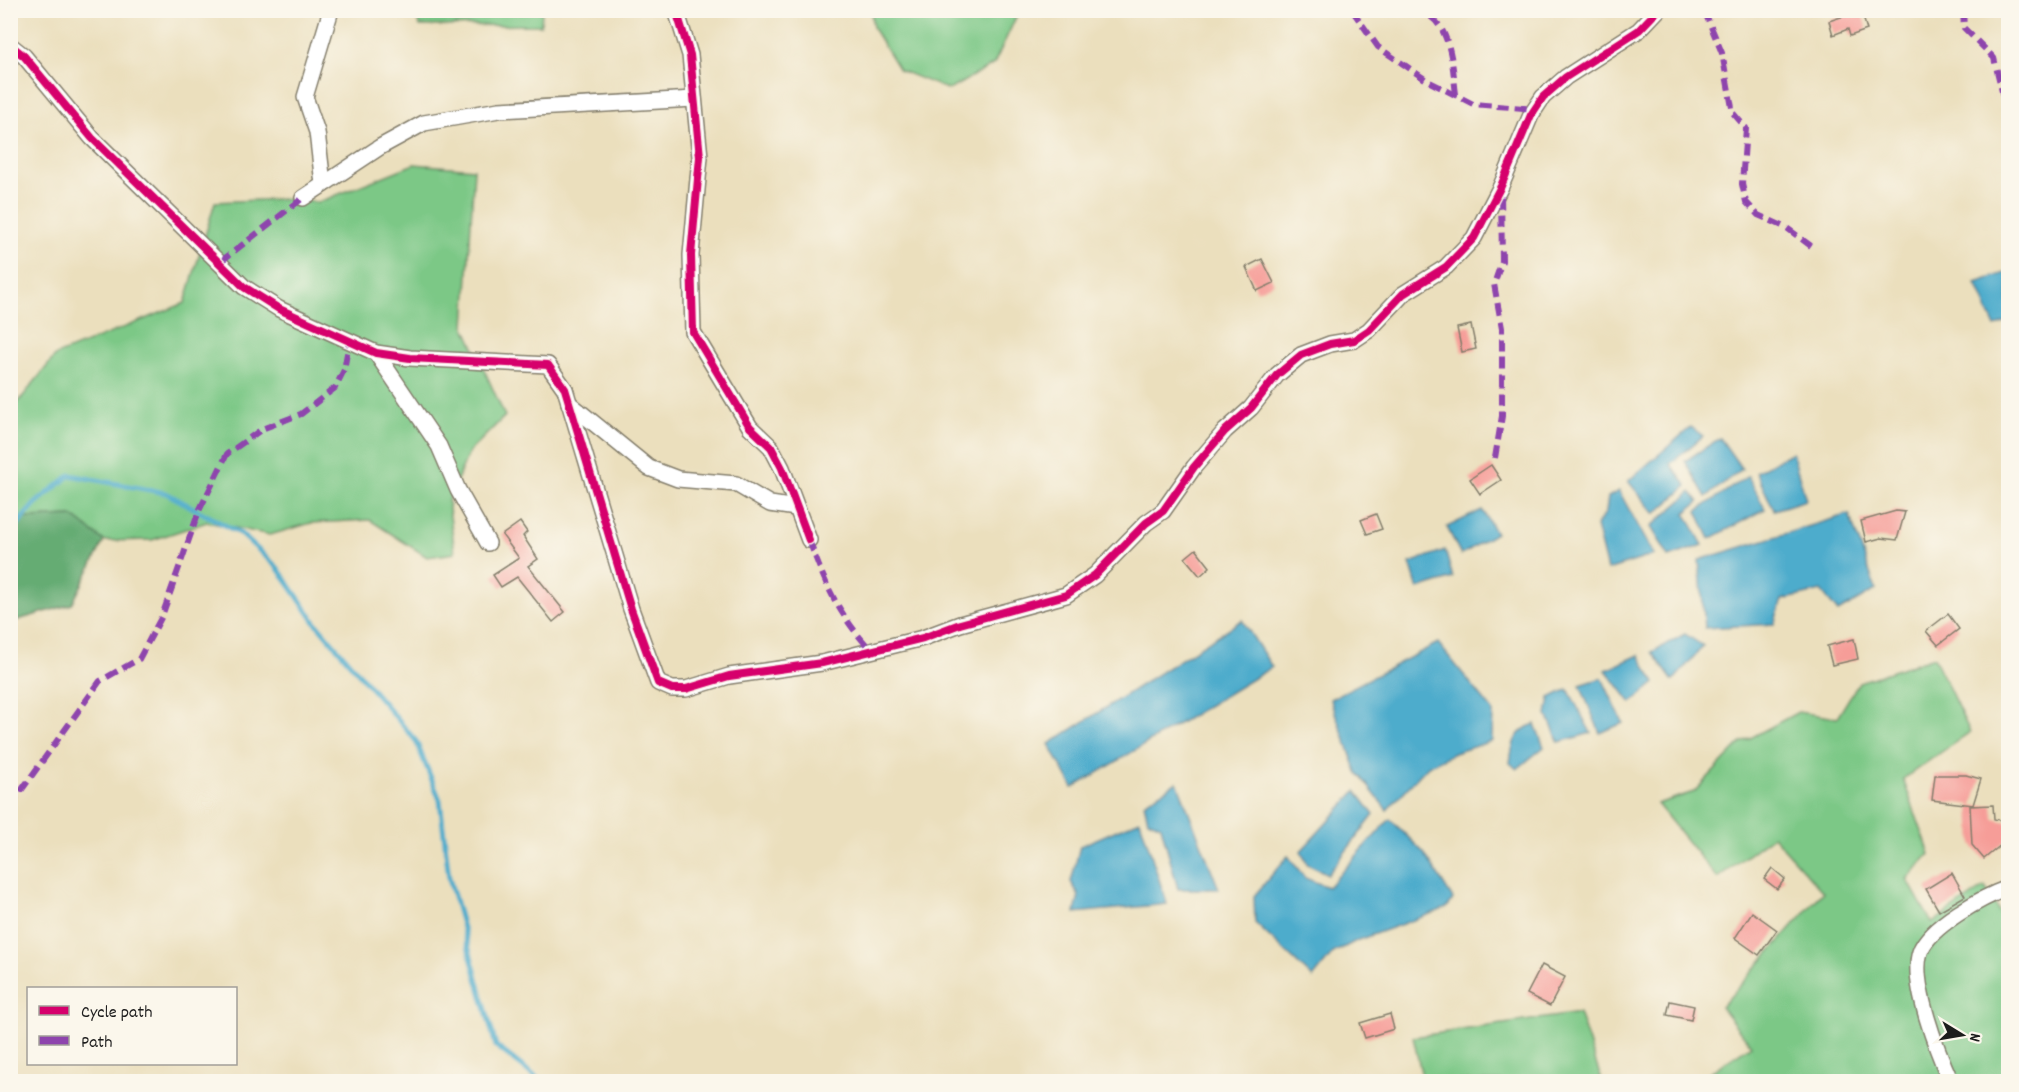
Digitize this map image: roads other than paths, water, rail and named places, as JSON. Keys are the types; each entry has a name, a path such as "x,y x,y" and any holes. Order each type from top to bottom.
{"street":[{"path":"323,184 317,132 305,97 331,10"},
{"path":"676,10 690,55 700,157 691,255 693,332 750,427 771,447 782,468 809,540"},
{"path":"10,45 24,56 92,138 244,287 279,309 376,353 410,358 548,365 564,389 569,403 631,609 658,683 672,689 686,689 729,676 822,663 900,644 1066,595 1095,575 1146,523 1163,511 1194,467 1251,408 1276,375 1301,355 1330,344 1354,340 1369,330 1403,294 1446,267 1474,238 1501,186 1531,115 1543,97 1566,77 1639,30 1658,10"},
{"path":"303,198 380,147 424,123 499,110 694,99"},
{"path":"376,353 439,446 458,490 488,543"},
{"path":"569,403 649,468 678,479 736,484 770,504 796,508"},
{"path":"1951,1082 1928,1018 1917,971 1920,951 1931,935 1967,908 2008,888"}],"water":[{"path":"2008,272 2008,321 1995,327 1976,283"},
{"path":"1691,427 1703,436 1670,464 1687,486 1655,514 1628,481"},
{"path":"1720,438 1742,469 1706,497 1685,461"},
{"path":"1792,452 1806,500 1774,510 1756,472"},
{"path":"1748,476 1765,509 1710,539 1697,511"},
{"path":"1619,491 1654,555 1607,570 1596,526 1606,512 1608,497"},
{"path":"1691,492 1699,502 1685,513 1703,545 1669,557 1651,527"},
{"path":"1482,510 1496,533 1461,555 1447,527"},
{"path":"1849,514 1876,590 1838,612 1821,591 1782,600 1774,624 1705,628 1699,560"},
{"path":"1445,550 1453,578 1418,589 1410,563"},
{"path":"1242,620 1272,667 1073,788 1049,744"},
{"path":"1685,634 1703,646 1673,681 1652,652"},
{"path":"1438,643 1493,711 1492,741 1454,753 1428,766 1387,810 1357,772 1330,699"},
{"path":"1639,655 1655,683 1631,703 1606,670"},
{"path":"1602,678 1623,723 1600,733 1580,685"},
{"path":"1568,689 1591,733 1559,742 1547,715 1550,698"},
{"path":"1535,724 1544,747 1517,769 1510,763 1516,739 1523,730"},
{"path":"1177,782 1219,889 1178,889 1161,826 1148,820 1144,803"},
{"path":"1356,791 1374,815 1328,874 1307,864 1301,851"},
{"path":"1390,819 1424,853 1453,899 1447,908 1358,940 1333,953 1313,978 1255,923 1254,896 1288,856 1305,878 1328,887"},
{"path":"1140,820 1167,904 1075,913 1079,895 1071,882 1080,846"}],"waterway":[{"path":"10,533 35,504 70,475 166,493 241,534 277,567 315,622 416,741 440,800 449,878 496,1046 542,1082"}]}
